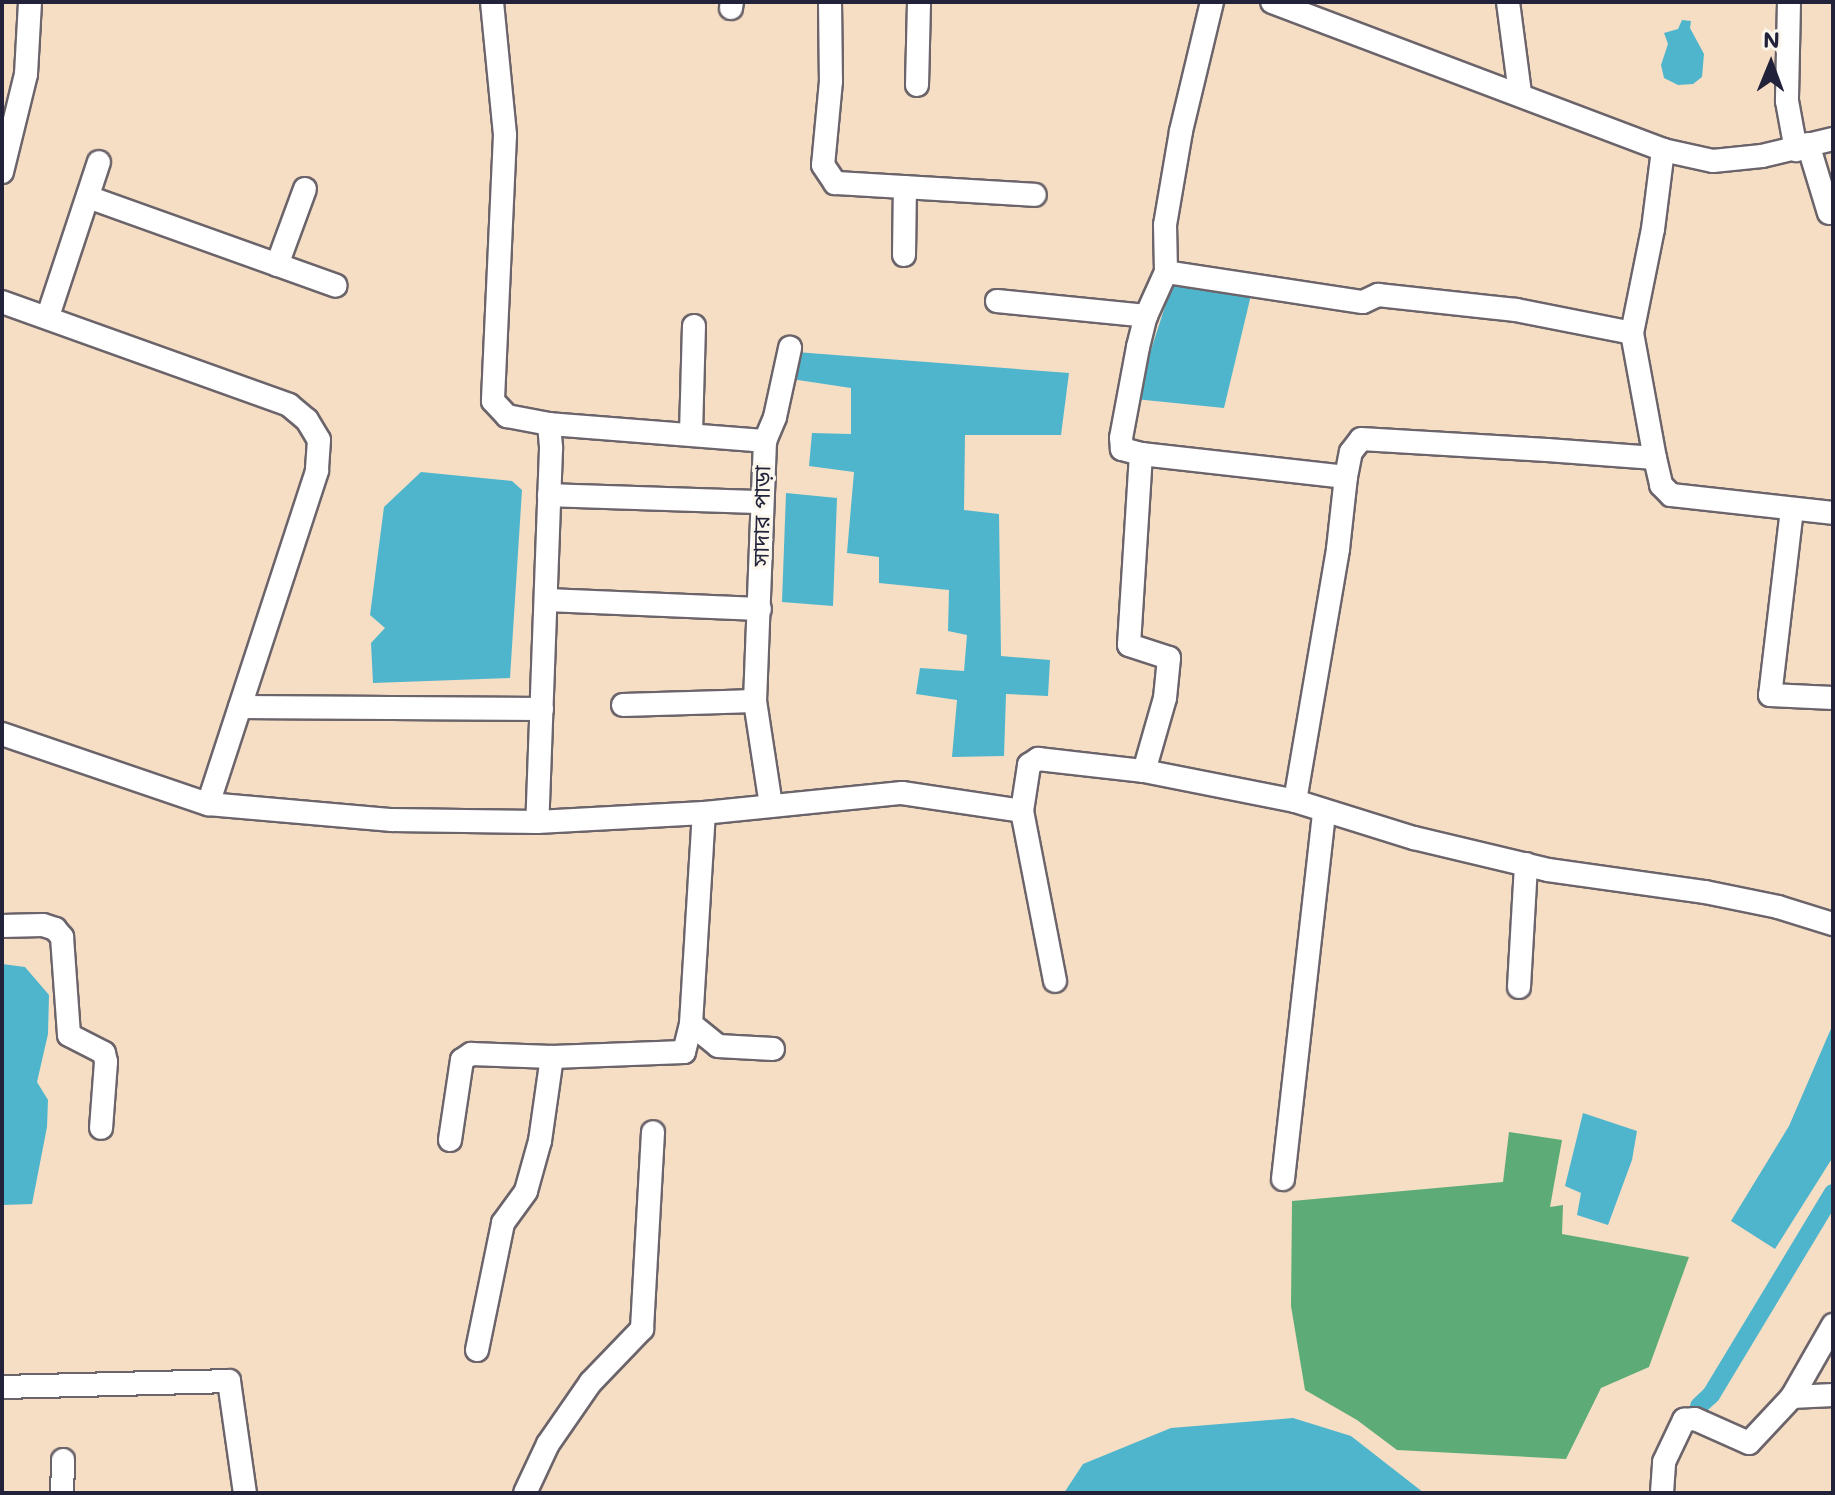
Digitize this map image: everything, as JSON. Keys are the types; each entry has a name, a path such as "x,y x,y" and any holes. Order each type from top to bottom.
{"street":[{"path":"2,172 26,74 30,2"},
{"name":"সাদার পাড়া","path":"492,2 505,135 493,401 507,416 549,424 765,441 755,701 771,806"},
{"path":"830,2 831,81 823,165 835,183 1035,195"},
{"path":"917,85 919,2"},
{"path":"1212,2 1173,178 1165,225 1166,272 1146,316 1121,438 1122,449 1141,454 1346,477"},
{"path":"1272,2 1520,93 1663,150 1713,161 1833,139"},
{"path":"1508,2 1520,93"},
{"path":"1789,2 1787,101 1829,213"},
{"path":"1663,150 1653,229 1632,333 1661,485 1671,495 1833,513"},
{"path":"48,316 99,162"},
{"path":"904,255 905,187"},
{"path":"277,265 305,189"},
{"path":"88,197 336,286"},
{"path":"1166,272 1363,302 1378,295 1516,310 1632,333"},
{"path":"997,301 1146,316"},
{"path":"2,302 289,405 307,420 319,440 317,471 208,804"},
{"path":"691,433 694,326"},
{"path":"765,441 775,417 790,348"},
{"path":"537,822 549,424"},
{"path":"1295,801 1338,549 1346,477 1351,452 1361,439 1655,458"},
{"path":"1141,454 1129,645 1169,658 1165,698 1144,771"},
{"path":"549,495 761,502"},
{"path":"1792,509 1770,695 1833,698"},
{"path":"546,600 760,609"},
{"path":"623,705 755,701"},
{"path":"240,707 542,709"},
{"path":"2,734 208,804 392,820 537,822 704,813 902,793 1022,811"},
{"path":"1055,981 1022,811 1029,765 1038,759 1144,771 1295,801 1414,838 1526,864 1705,892 1778,907 1833,924"},
{"path":"1283,1179 1324,811"},
{"path":"450,1140 465,1056 504,1053 552,1057 684,1052 691,1024 704,813"},
{"path":"1519,987 1526,864"},
{"path":"2,926 43,925 55,929 62,937 69,1035 104,1053 106,1062 101,1128"},
{"path":"691,1024 718,1046 773,1049"},
{"path":"477,1350 503,1223 526,1191 540,1141 552,1057"},
{"path":"525,1493 548,1444 591,1382 642,1329 653,1132"},
{"path":"1662,1493 1664,1462 1684,1420 1695,1419 1749,1443 1792,1397 1833,1325"},
{"path":"2,1387 229,1381 245,1493"},
{"path":"1792,1397 1833,1395"},
{"path":"62,1493 63,1460"}],"green space":[{"path":"1509,1132 1562,1140 1550,1207 1563,1205 1562,1234 1689,1257 1649,1367 1601,1388 1566,1459 1397,1450 1357,1420 1305,1390 1291,1306 1292,1201 1503,1182"}],"water":[{"path":"1682,20 1691,21 1690,28 1704,54 1702,77 1693,84 1678,85 1664,78 1661,65 1668,44 1664,33 1678,29"},
{"path":"1172,285 1251,295 1224,408 1135,399"},
{"path":"796,352 1069,373 1061,435 965,435 964,510 999,514 1001,656 1050,660 1048,696 1006,694 1004,756 952,757 957,700 916,694 920,668 964,671 967,635 948,631 949,590 879,583 879,557 847,553 854,472 809,466 812,433 851,434 851,388 791,379"},
{"path":"421,472 512,481 522,490 510,678 373,683 371,643 385,628 370,615 384,507"},
{"path":"786,493 837,498 833,606 782,602"},
{"path":"2,964 25,967 49,995 48,1034 37,1082 48,1100 47,1127 32,1204 2,1205"},
{"path":"1833,1024 1833,1157 1775,1249 1731,1221 1789,1126"},
{"path":"1583,1113 1637,1131 1632,1160 1608,1225 1577,1215 1581,1193 1565,1186"},
{"path":"1293,1418 1351,1436 1424,1493 1064,1493 1083,1464 1171,1428"}],"waterway":[{"path":"1699,1406 1711,1395 1833,1193"}]}
